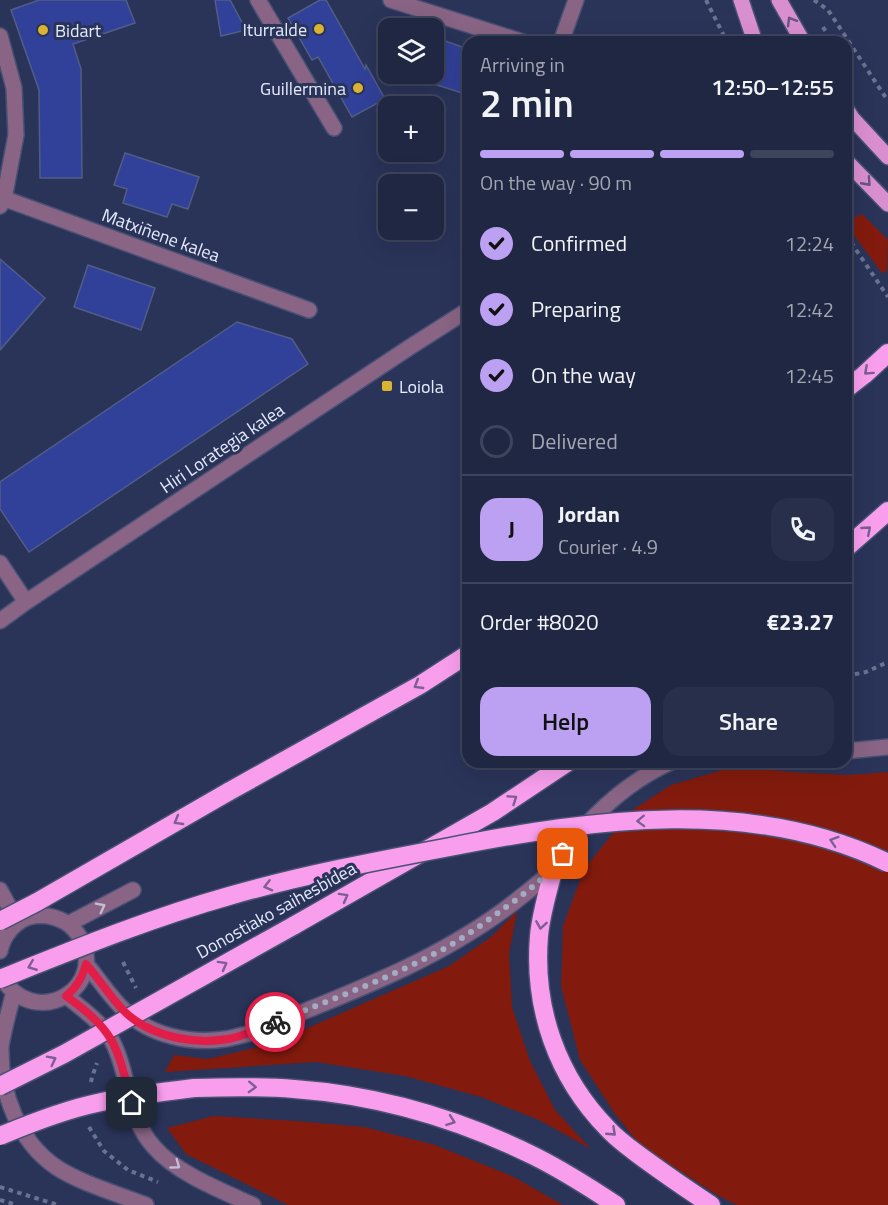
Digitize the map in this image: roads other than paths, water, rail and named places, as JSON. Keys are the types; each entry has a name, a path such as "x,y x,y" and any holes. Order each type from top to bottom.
{"highway":[{"path":"852,384 888,352"},
{"path":"852,543 888,511"},
{"path":"9,922 37,902 420,685 462,658"},
{"name":"Donostiako saihesbidea","path":"0,1086 64,1054 493,813 559,768"},
{"path":"0,979 146,923 229,896 345,866 516,834 615,822 690,819 755,824 826,838 888,863"},
{"path":"554,868 539,934 538,960 543,1012 550,1038 561,1063 574,1087 609,1130 668,1176 711,1205"},
{"path":"0,1136 53,1116 95,1104 141,1095 194,1088 244,1087 315,1091 395,1105 443,1118 536,1156 615,1205"}],"main road":[{"path":"741,0 753,36"},
{"path":"779,0 800,36"},
{"path":"852,118 888,157"},
{"path":"852,167 888,204"}],"street":[{"path":"258,0 334,128"},
{"path":"391,0 504,36"},
{"path":"563,36 576,0"},
{"path":"0,36 14,88 16,135 1,201"},
{"name":"Matxiñene kalea","path":"1,201 309,310"},
{"name":"Hiri Lorategia kalea","path":"0,621 462,314"},
{"path":"0,563 26,602"},
{"path":"852,750 888,747"},
{"path":"86,964 125,1011 142,1024 162,1033 183,1039 205,1040 227,1039 248,1034 391,975 434,954 476,929 554,868 572,840 624,789 659,768"},
{"path":"0,890 9,922 8,932 0,951"},
{"path":"68,924 133,890"},
{"path":"0,970 5,982 14,992 39,1003 54,1002 76,988 83,977 86,964 84,945 78,933 57,918 30,917 9,922"},
{"path":"14,992 1,1046 0,1066 7,1104 15,1121 40,1154 56,1167 74,1177 146,1205"},
{"path":"66,996 82,1008 109,1035 121,1063 137,1122 154,1148 177,1168 253,1205"}],"place":[{"name":"Iturralde","path":"319,29"},
{"name":"Bidart","path":"43,30"},
{"name":"Guillermina","path":"358,88"},
{"name":"Loiola","path":"387,386"}]}
